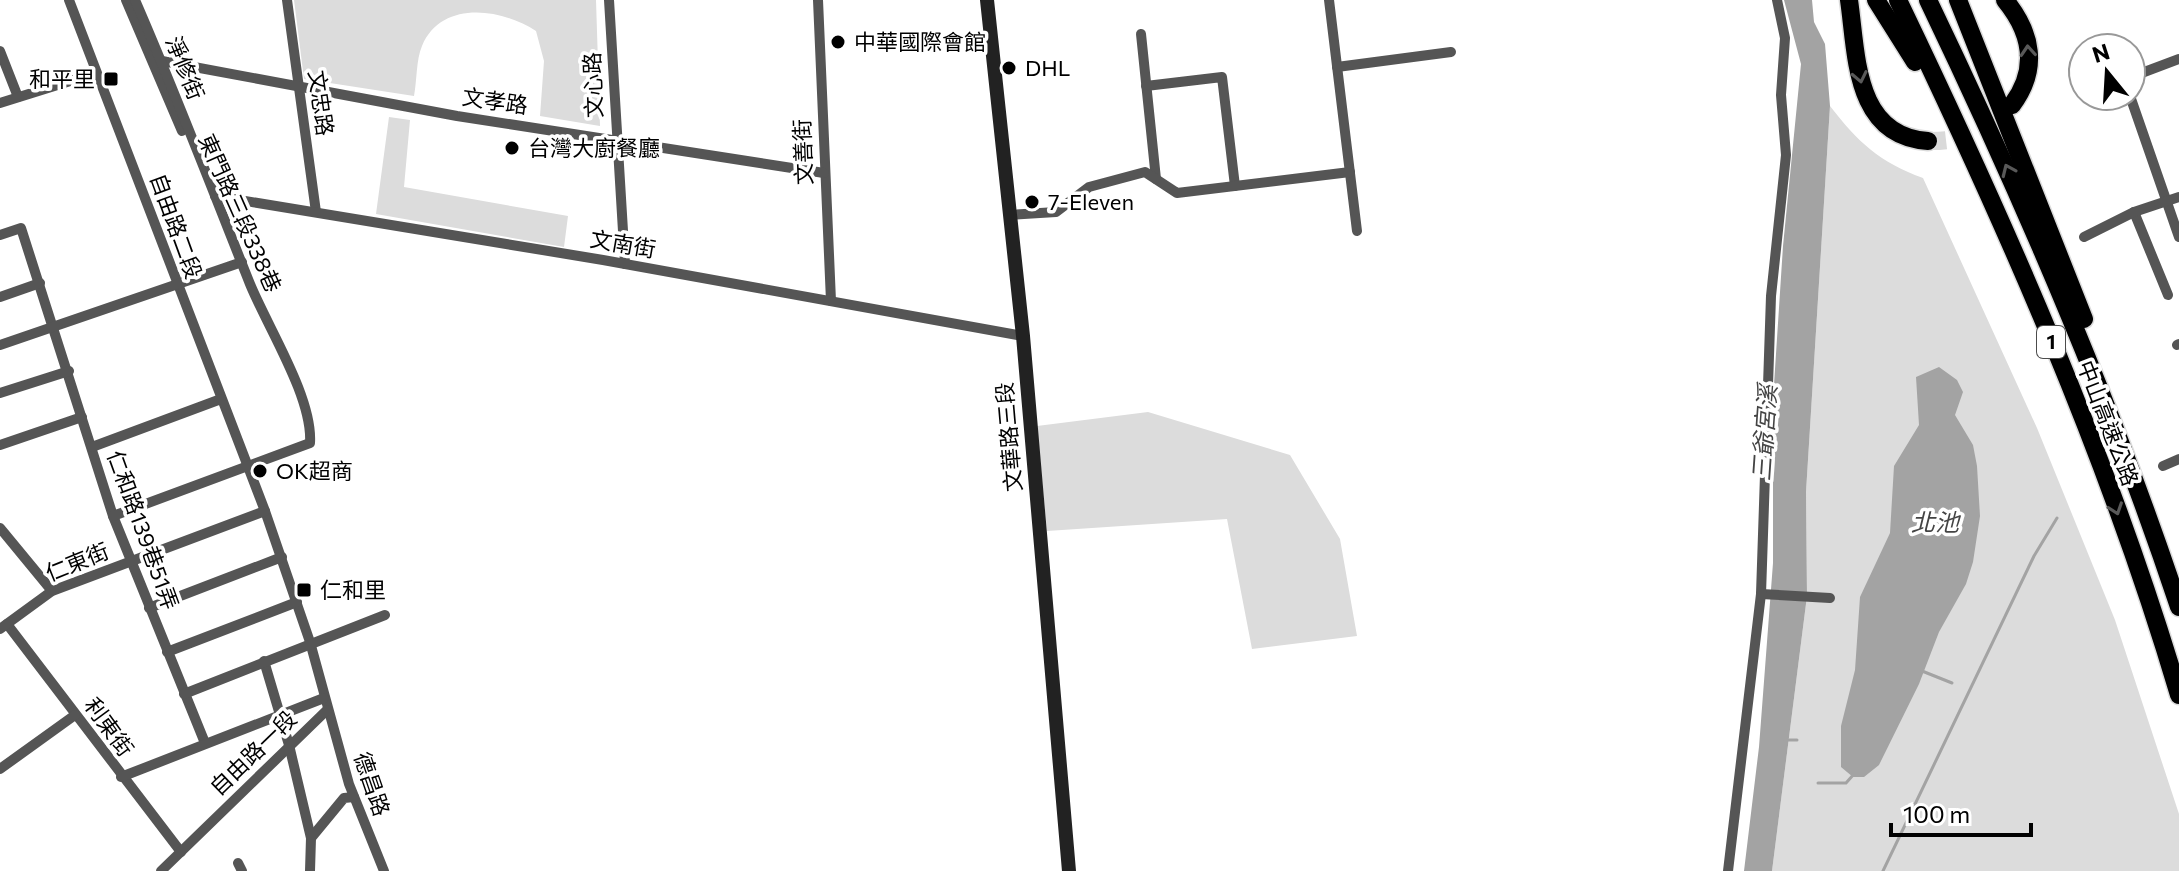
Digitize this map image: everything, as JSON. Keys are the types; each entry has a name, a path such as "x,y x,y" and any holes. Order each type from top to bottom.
{"highway":[{"path":"1849,0 1857,65 1868,102 1895,131 1928,141"},
{"path":"1876,0 1911,55 1990,223 2067,402 2099,461"},
{"name":"中山高速公路","path":"1898,0 2005,230 2099,461 2179,695"},
{"name":"中山高速公路","path":"1928,0 2031,221 2118,437 2176,599"},
{"path":"1958,0 2134,447 2176,599"},
{"path":"2005,0 2023,25 2030,53 2026,82 2012,105"}],"street":[{"name":"自由路二段","path":"69,0 247,466"},
{"name":"東門路三段338巷","path":"126,0 207,189 215,196 306,404 310,443 247,466"},
{"name":"淨修街","path":"135,0 215,196"},
{"name":"文忠路","path":"287,0 316,212"},
{"name":"文心路","path":"609,0 615,139 625,264"},
{"name":"文善街","path":"818,0 831,301"},
{"name":"文華路三段","path":"987,0 1023,336 1069,871"},
{"path":"1329,0 1357,231"},
{"path":"1728,871 1764,595 1771,296 1786,155 1781,95 1785,38 1777,0"},
{"path":"1141,34 1156,179"},
{"path":"0,51 18,97"},
{"path":"1337,67 1451,52"},
{"path":"2147,71 2179,59"},
{"name":"文孝路","path":"162,61 457,116 824,173"},
{"path":"0,103 96,73"},
{"path":"1146,86 1222,77 1235,186"},
{"path":"2136,112 2179,237"},
{"path":"1010,215 1056,212 1089,187 1145,172 1177,193 1350,172"},
{"name":"文南街","path":"215,196 625,264 1023,336"},
{"path":"2084,237 2134,212 2179,197"},
{"path":"2134,212 2168,295"},
{"name":"仁和路139巷51弄","path":"0,235 21,228 113,516 205,743"},
{"path":"0,345 242,262"},
{"path":"0,297 40,283"},
{"path":"0,393 69,371"},
{"path":"92,447 221,399"},
{"path":"0,445 82,417"},
{"path":"2163,466 2179,459"},
{"path":"113,516 247,466"},
{"name":"自由路一段","path":"161,871 327,710 297,602 247,466"},
{"name":"仁東街","path":"3,627 52,591 265,511"},
{"path":"0,528 52,591"},
{"path":"149,608 282,557"},
{"path":"1764,595 1830,598"},
{"path":"167,652 297,602"},
{"path":"184,694 385,615"},
{"name":"利東街","path":"3,627 181,852"},
{"path":"264,661 289,745 311,838 310,871"},
{"path":"121,777 278,713 324,698"},
{"name":"德昌路","path":"327,710 354,797 384,871"},
{"path":"0,769 75,715"},
{"path":"311,838 344,798 354,797"}],"shaded area":[{"path":"294,0 596,0 600,126 540,116 544,61 536,31 506,17 490,14 457,15 431,31 420,52 414,96 304,79"},
{"path":"1830,106 1870,150 1923,178 2037,428 2115,620 2179,814 2179,871 1772,871 1807,596 1806,492"},
{"path":"389,117 410,120 404,187 568,216 564,247 376,214"},
{"path":"1148,412 1290,455 1340,539 1357,636 1252,649 1227,519 1047,531 1037,426"}],"water":[{"path":"1784,0 1812,0 1814,22 1825,44 1830,106 1806,492 1807,596 1772,871 1744,871 1759,747 1773,563 1773,400 1783,246 1801,64"},
{"name":"北池","path":"1939,367 1957,380 1963,392 1955,415 1973,445 1977,466 1980,516 1973,562 1966,584 1939,632 1919,684 1879,765 1864,777 1853,777 1841,767 1841,726 1855,670 1860,597 1890,533 1894,466 1919,425 1916,377"}],"waterway":[{"path":"1883,871 2034,556 2057,518"},
{"path":"1922,671 1952,683"},
{"path":"1785,740 1797,740"},
{"path":"1818,783 1846,783 1854,774"}],"tunnel":[{"path":"1928,141 1974,133 1985,128 2012,105"}],"place":[{"name":"中華國際會館","path":"838,42"},
{"name":"DHL","path":"1009,68"},
{"name":"和平里","path":"111,79"},
{"name":"台灣大廚餐廳","path":"512,148"},
{"name":"7-Eleven","path":"1032,202"},
{"name":"OK超商","path":"260,471"},
{"name":"仁和里","path":"304,590"}],"water label":[{"name":"三爺宮溪","path":"1765,433"}]}
